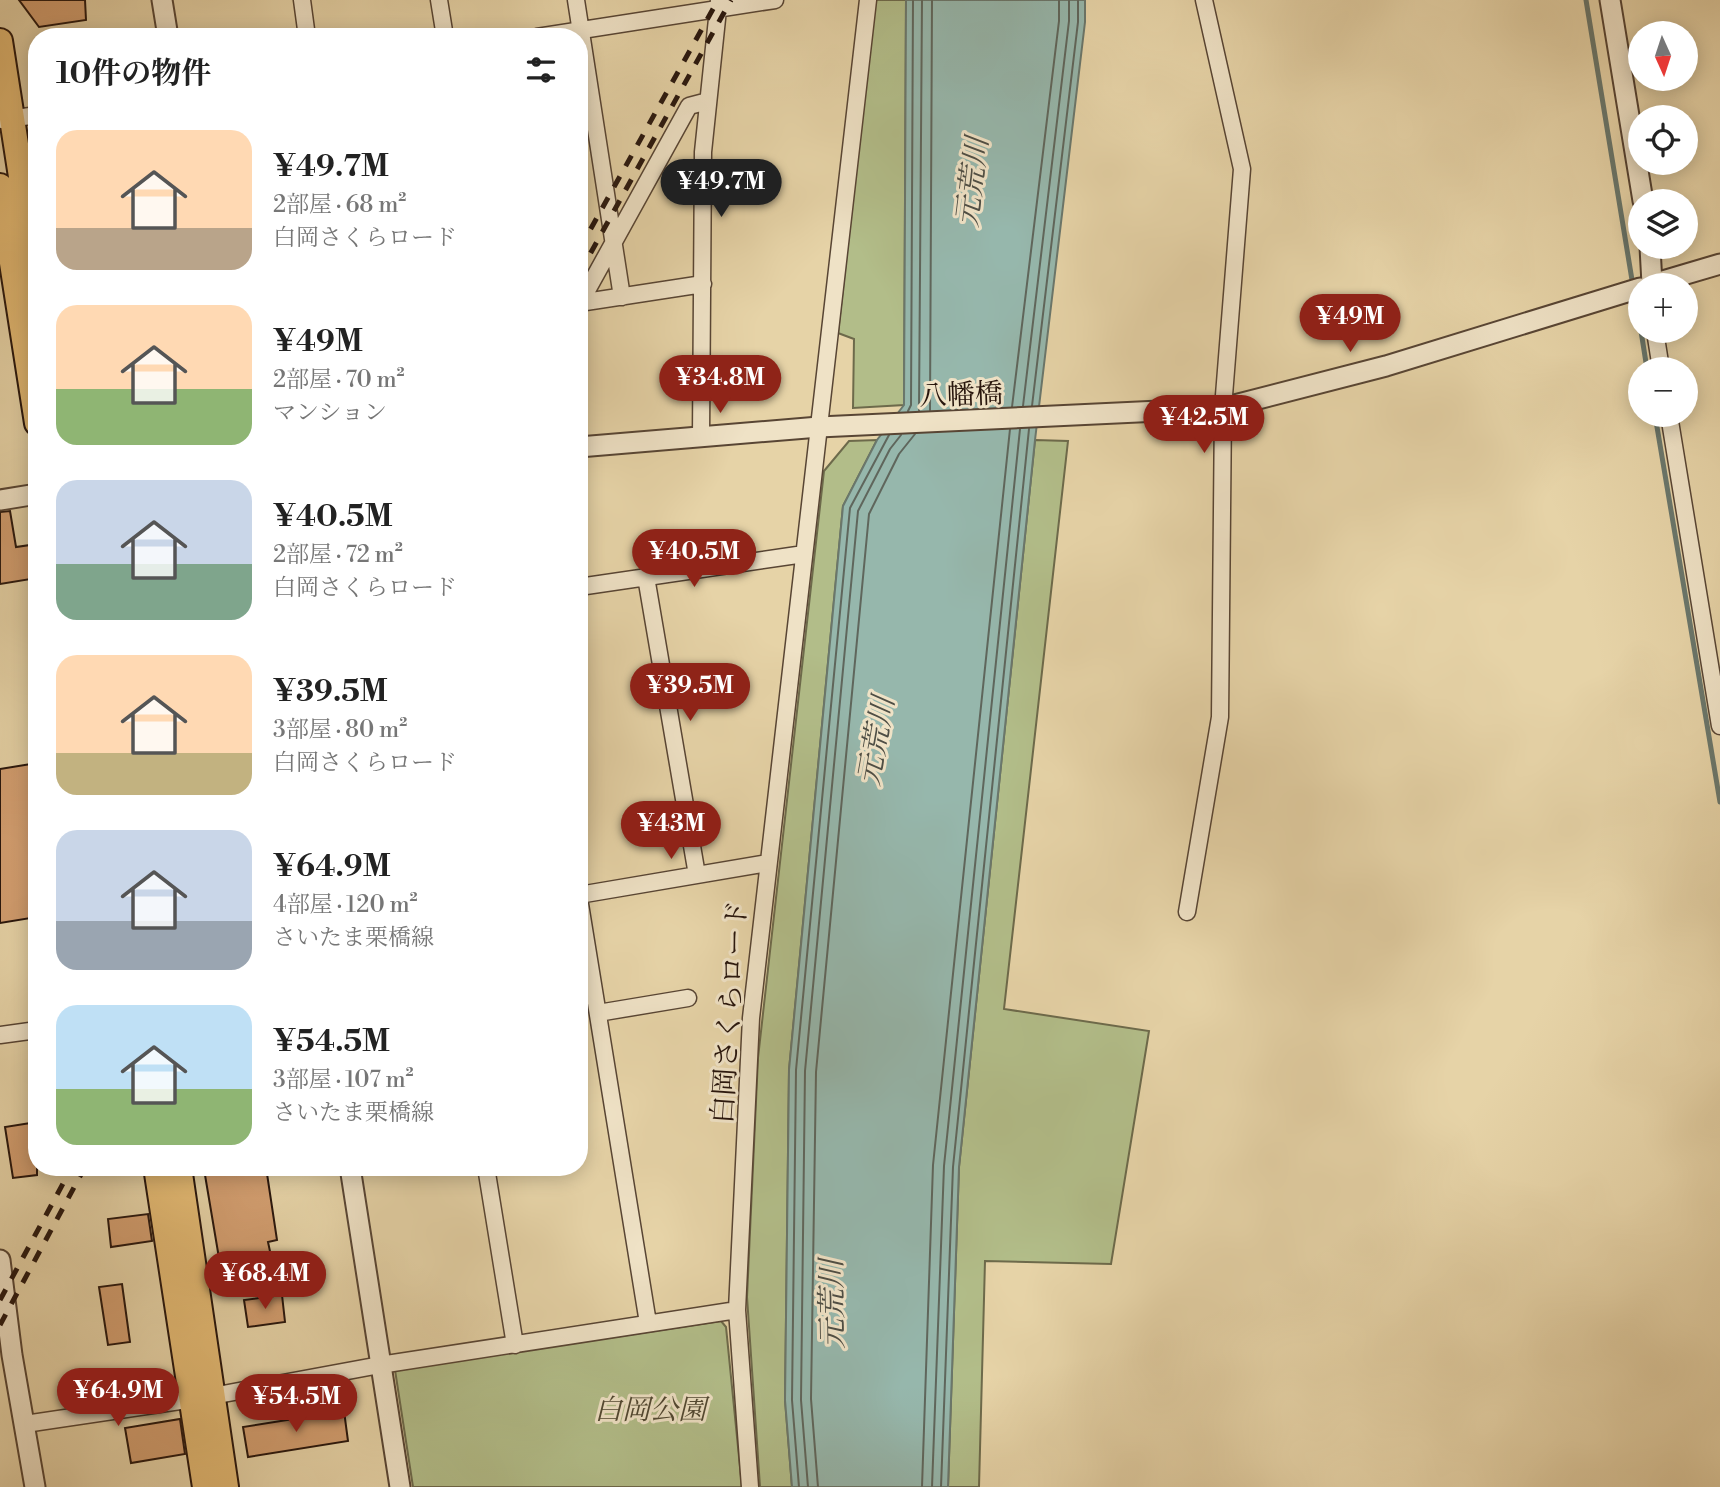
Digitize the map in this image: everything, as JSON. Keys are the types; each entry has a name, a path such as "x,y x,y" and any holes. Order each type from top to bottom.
{"main road":[{"path":"0,41 6,120 28,233"},
{"path":"0,186 28,365"},
{"path":"158,1176 202,1398 226,1487"},
{"path":"181,1176 202,1398 205,1487"}],"street":[{"path":"162,0 167,28"},
{"path":"302,0 306,28"},
{"path":"439,0 443,28"},
{"path":"576,0 581,28"},
{"path":"588,29 718,4 772,0"},
{"name":"白岡さくらロード","path":"750,1487 737,1310 751,1018 869,0"},
{"path":"1187,912 1220,717 1223,408 1242,169 1204,0"},
{"path":"1610,0 1641,189"},
{"path":"701,437 703,152 718,4"},
{"path":"588,75 622,297"},
{"path":"588,289 690,106 708,101"},
{"path":"6,120 28,116"},
{"name":"八幡橋","path":"1691,273 1720,264"},
{"path":"588,303 703,284"},
{"name":"八幡橋","path":"588,446 819,427 1060,418 1223,408 1386,366 1628,292"},
{"path":"1671,427 1720,726"},
{"path":"0,500 28,495"},
{"path":"588,586 804,554"},
{"path":"646,578 697,875"},
{"path":"588,894 768,863"},
{"path":"588,951 648,1323"},
{"path":"598,1013 688,998"},
{"path":"0,1035 28,1031"},
{"path":"351,1176 400,1487"},
{"path":"487,1176 514,1345"},
{"path":"0,1260 6,1359 25,1423 35,1487"},
{"path":"25,1423 202,1398 380,1365 737,1310"}],"green space":[{"path":"875,0 906,0 904,405 853,408 854,339 838,333"},
{"path":"877,440 843,506 789,1070 785,1400 792,1487 760,1487 747,1297 758,1058 824,471 849,441"},
{"path":"1035,440 1068,441 1004,1009 1149,1031 1111,1264 985,1261 979,1487 948,1487 959,1167"},
{"name":"白岡公園","path":"721,1321 726,1327 742,1487 413,1487 395,1370"}],"water":[{"name":"元荒川","path":"906,0 1085,0 1085,22 1035,440 959,1167 948,1487 792,1487 785,1400 789,1070 843,506 877,440 904,405"}],"building":[{"path":"19,0 85,0 86,20 39,27"},
{"path":"10,511 16,547 28,545 28,579 0,584 0,512"},
{"path":"28,764 28,918 0,923 0,769"},
{"path":"28,1123 29,1176 13,1178 5,1127"},
{"path":"205,1176 267,1176 277,1240 268,1242 271,1256 220,1264"},
{"path":"148,1214 152,1241 111,1247 108,1219"},
{"path":"122,1284 130,1342 108,1345 99,1287"},
{"path":"282,1295 285,1322 248,1327 244,1300"},
{"path":"344,1411 348,1441 248,1457 243,1427"},
{"path":"180,1419 185,1454 131,1463 125,1428"}],"waterway":[{"path":"1586,0 1631,273"},
{"path":"1643,343 1645,357"},
{"path":"1657,427 1720,802"}],"railway":[{"path":"588,234 718,0"},
{"path":"588,258 731,0"},
{"path":"0,1300 67,1176"},
{"path":"0,1325 80,1176"}]}
